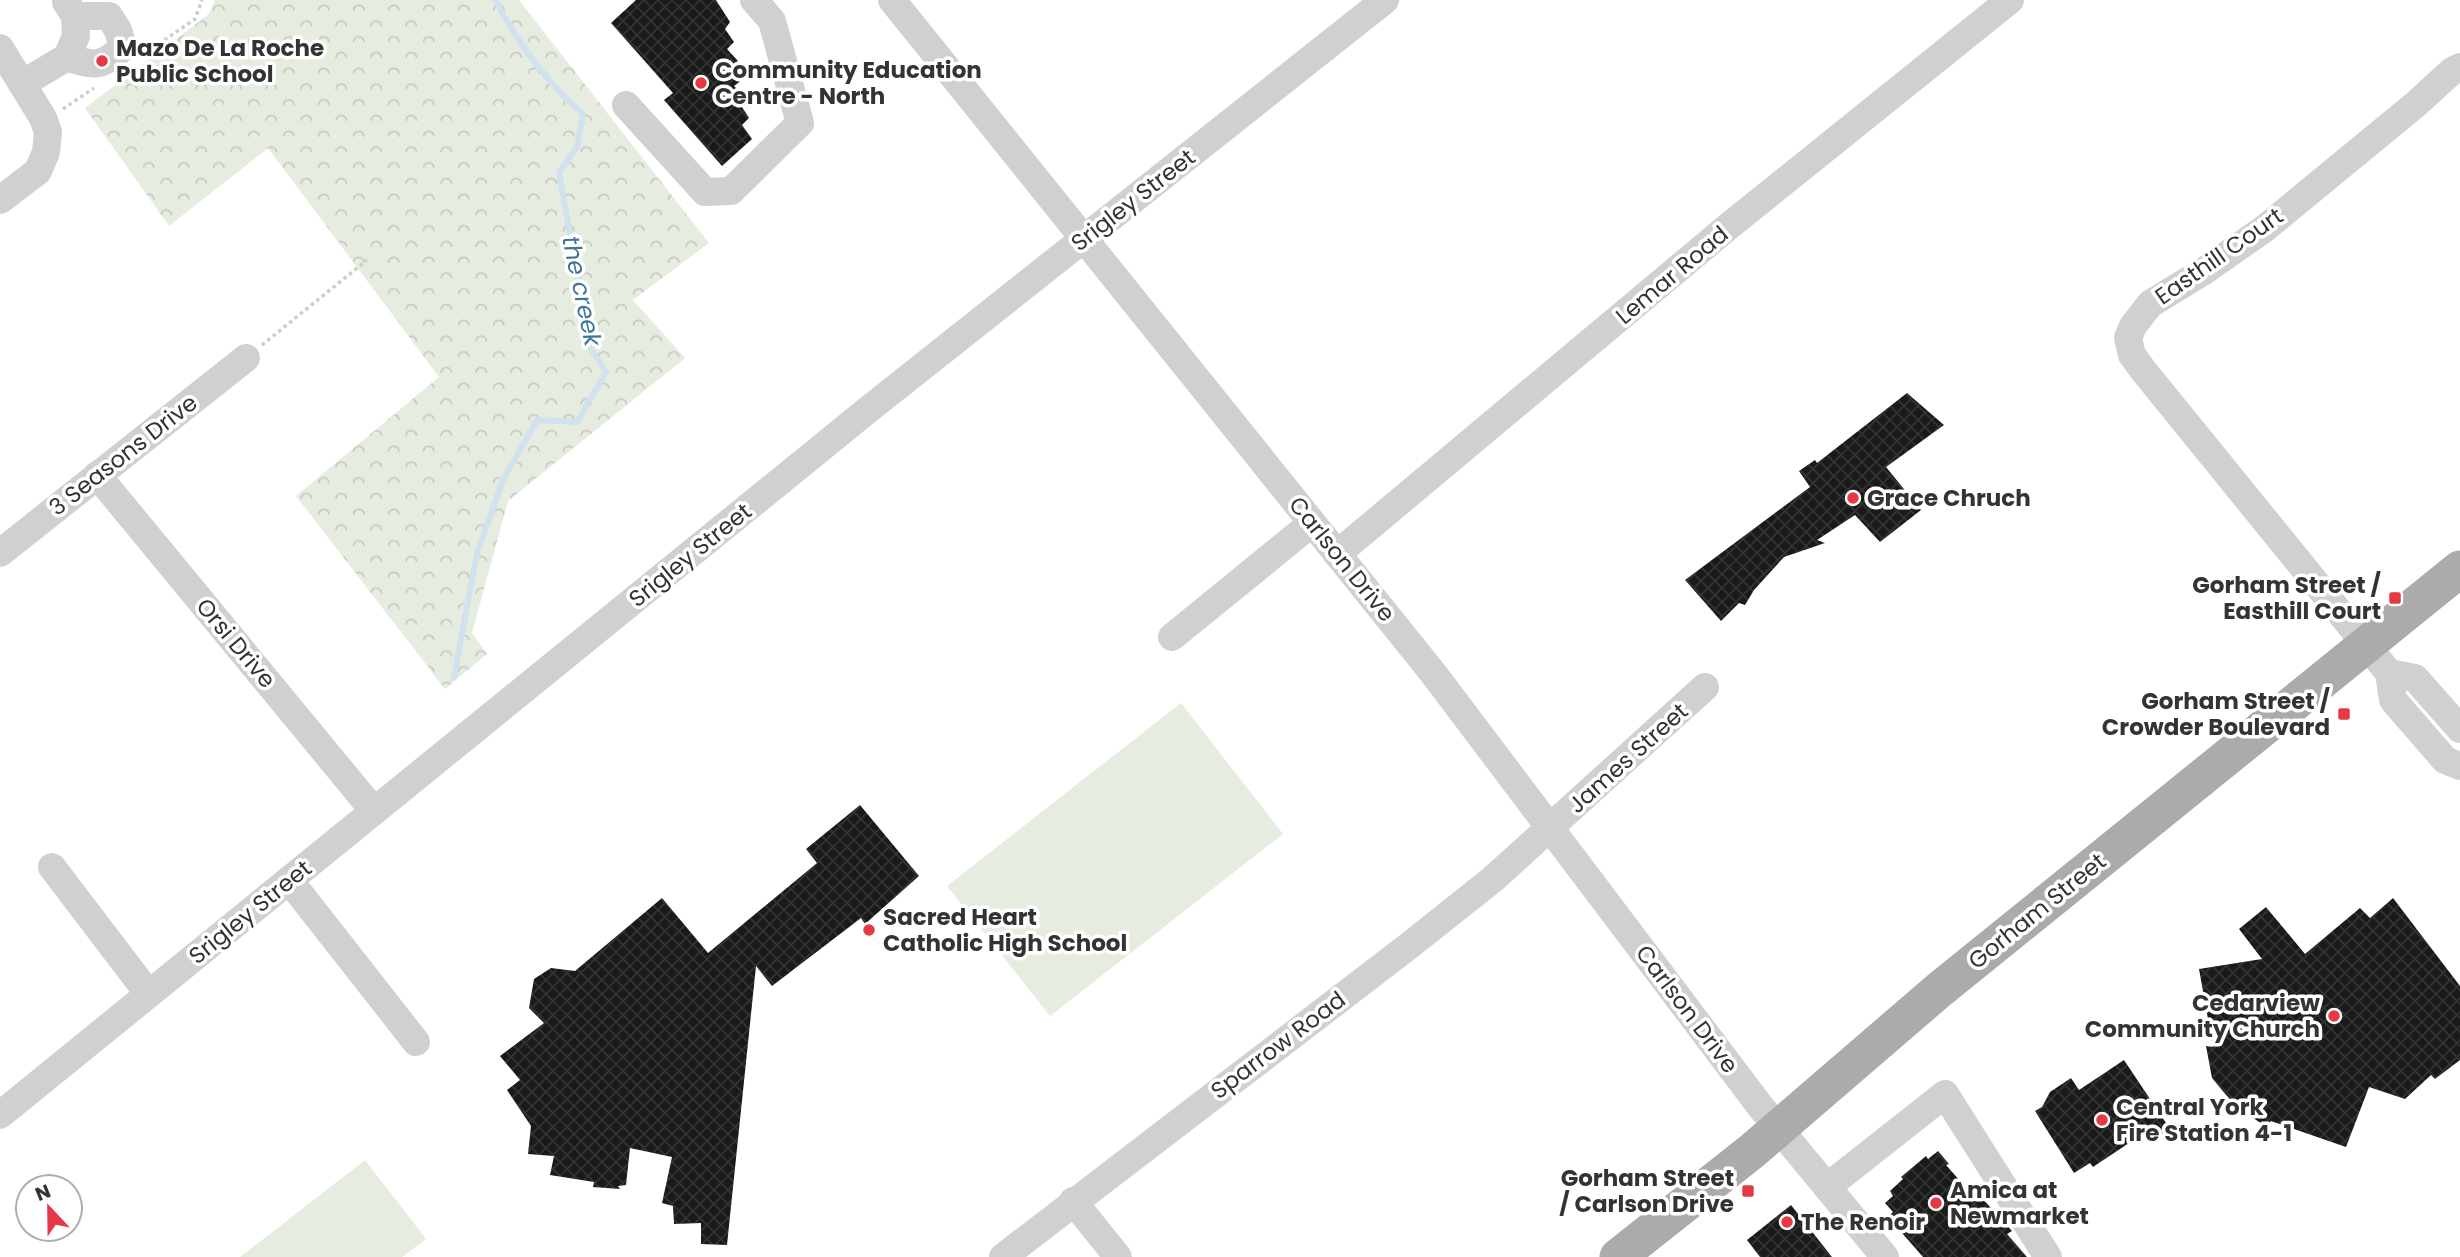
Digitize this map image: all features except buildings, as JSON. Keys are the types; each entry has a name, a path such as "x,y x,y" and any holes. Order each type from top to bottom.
{"main road":[{"name":"Gorham Street","path":"1618,1257 1778,1129 1939,990 2378,660 2460,569"}],"street":[{"path":"626,105 705,192 731,191 800,122 772,21 754,0"},
{"name":"Carlson Drive","path":"892,0 1433,673 1778,1129 1885,1257"},
{"name":"Srigley Street","path":"0,1115 869,409 1385,0"},
{"name":"Lemar Road","path":"1337,554 1729,226 2010,0"},
{"path":"22,84 67,57 76,36 70,8 109,16 118,30 123,47 110,60 91,65 67,57"},
{"path":"0,48 48,132 46,152 38,171 0,200"},
{"name":"Easthill Court","path":"2378,660 2143,370 2132,355 2128,338 2150,304 2204,271 2264,229 2460,67"},
{"name":"3 Seasons Drive","path":"0,553 246,358"},
{"name":"Orsi Drive","path":"97,475 374,811"},
{"path":"1172,636 1312,523"},
{"path":"2378,660 2415,678 2460,729"},
{"path":"2378,660 2393,700 2445,760 2460,765"},
{"name":"James Street","path":"1550,828 1705,687"},
{"name":"Sparrow Road","path":"1003,1257 1410,945 1493,879 1550,828"},
{"path":"52,867 148,993"},
{"path":"289,880 416,1042"},
{"path":"1828,1187 1945,1094 2048,1257"},
{"path":"1073,1201 1118,1257"}],"path":[{"path":"246,358 367,260"}],"green space":[{"path":"215,0 519,0 709,243 633,300 685,358 508,501 472,633 487,654 445,689 296,496 439,377 268,148 169,226 85,108 209,14"},
{"path":"1181,703 1283,834 1050,1016 947,886"},
{"path":"365,1160 426,1239 402,1257 240,1257"}],"waterway":[{"name":"the creek","path":"454,677 477,553 503,480 537,420 577,422 606,372 590,347 559,172 577,147 583,114 557,89 534,61 495,0"}],"place":[{"name":"Mazo De La Roche Public School","path":"102,61"},
{"name":"Community Education Centre - North","path":"701,83"},
{"name":"Grace Chruch","path":"1853,498"},
{"name":"Gorham Street / Easthill Court","path":"2395,598"},
{"name":"Gorham Street / Crowder Boulevard","path":"2344,714"},
{"name":"Sacred Heart Catholic High School","path":"869,930"},
{"name":"Cedarview Community Church","path":"2334,1016"},
{"name":"Central York Fire Station 4-1","path":"2102,1120"},
{"name":"Gorham Street / Carlson Drive","path":"1748,1191"},
{"name":"Amica at Newmarket","path":"1936,1203"},
{"name":"The Renoir","path":"1787,1222"}]}
